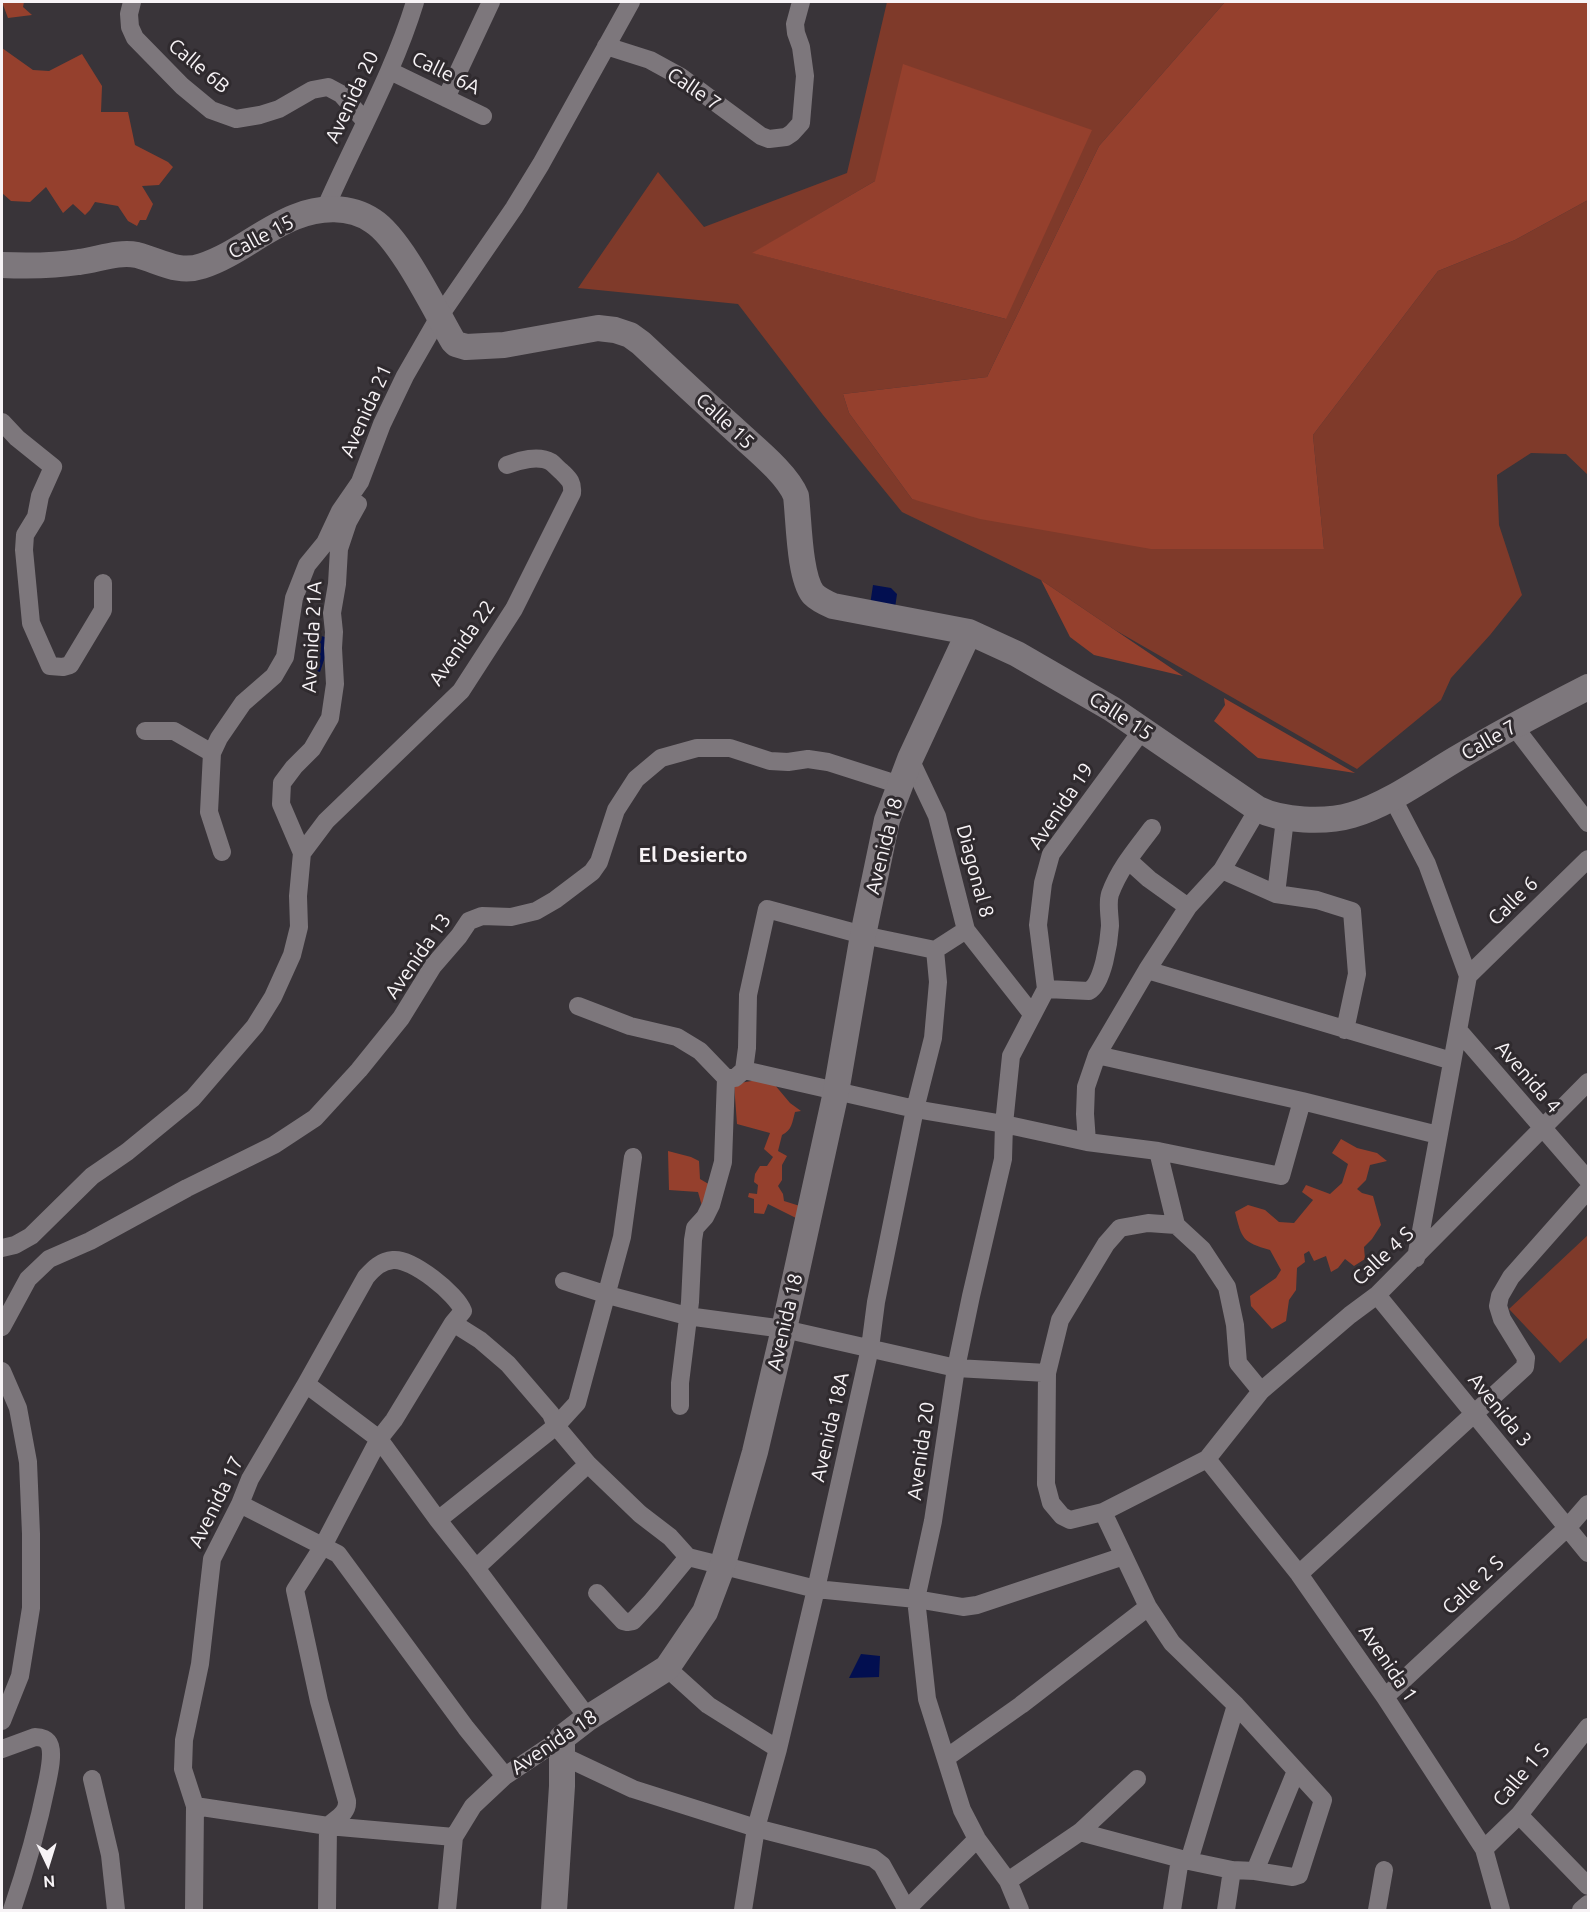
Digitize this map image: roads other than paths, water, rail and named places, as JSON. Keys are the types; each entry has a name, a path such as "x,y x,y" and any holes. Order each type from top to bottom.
{"main road":[{"name":"Calle 15","path":"2,265 76,263 127,254 176,268 195,268 225,257 296,216 325,209 342,209 362,215 382,228 410,266 453,341 461,346 504,345 598,328 630,334 748,442 792,487 808,583 812,592 820,600 833,606 969,632 1017,654 1112,709 1258,809 1285,819 1349,816 1363,812 1392,797"},
{"name":"Avenida 18","path":"562,1747 588,1719 667,1668 705,1612 722,1567 754,1452 784,1329 836,1092 863,935 887,820 910,759 969,632"},
{"name":"Calle 7","path":"1392,797 1513,725 1588,687"},
{"path":"554,1911 561,1813 562,1747"}],"street":[{"name":"Calle 6B","path":"132,2 129,14 130,27 135,38 182,86 212,110 236,118 260,115 279,109 312,90 328,87 341,94 365,121"},
{"name":"Avenida 20","path":"325,209 390,71 415,2"},
{"path":"446,98 491,2"},
{"name":"Avenida 21","path":"222,852 209,812 212,753 219,738 243,703 273,676 285,657 294,598 307,565 325,543 340,511 360,482 382,424 405,376 439,317 514,208 541,164 631,2"},
{"name":"Calle 7","path":"606,46 650,60 681,77 761,136 770,139 778,138 792,134 801,123 805,76 795,24 801,2"},
{"name":"Calle 6A","path":"390,71 483,116"},
{"path":"2,422 16,438 53,467 40,496 36,517 25,535 24,550 31,624 50,666 70,665 103,610 103,583"},
{"name":"Avenida 22","path":"302,854 326,821 461,691 514,609 572,493 573,485 552,463 544,460 522,460 507,465"},
{"name":"Avenida 21A","path":"302,854 281,804 282,783 312,749 330,718 335,684 332,613 337,584 339,549 348,522 364,494 364,488 360,482"},
{"path":"1513,725 1588,823"},
{"name":"Avenida 19","path":"1046,989 1038,925 1043,883 1051,854 1143,729"},
{"path":"145,730 174,731 212,753"},
{"name":"Avenida 13","path":"2,1327 28,1279 50,1259 90,1241 187,1188 264,1150 315,1118 402,1018 433,966 459,936 468,921 482,916 511,917 536,911 555,900 592,872 599,862 616,810 636,779 661,758 697,748 730,748 770,760 788,762 808,759 828,762 900,785"},
{"name":"Diagonal 8","path":"910,759 937,816 966,930 1032,1014"},
{"path":"1392,797 1427,864 1468,976 1416,1258"},
{"path":"1087,1142 1086,1087 1097,1055 1147,970 1188,907 1222,870 1258,809"},
{"path":"1276,894 1285,819"},
{"path":"1046,989 1089,991 1093,988 1104,964 1110,928 1109,896 1121,870 1152,828"},
{"path":"2,1248 15,1245 30,1236 92,1176 127,1152 193,1098 255,1026 273,998 292,955 299,927 298,896 302,854"},
{"name":"Calle 6","path":"1468,976 1588,859"},
{"path":"1128,860 1149,879 1188,907"},
{"path":"1222,870 1276,894 1317,900 1352,911 1358,974 1345,1030"},
{"path":"726,1078 735,1078 744,1070 747,1048 748,995 767,909 863,935 935,950 966,930"},
{"name":"Avenida 18A","path":"743,1911 756,1827 778,1749 816,1589 870,1348 876,1302 915,1109 933,1038 938,982 935,950"},
{"path":"1147,970 1452,1061"},
{"name":"Avenida 20","path":"1017,1909 1008,1881 977,1839 962,1810 927,1699 916,1599 933,1521 956,1368 1003,1159 1011,1056 1046,989"},
{"path":"578,1006 630,1026 677,1037 700,1051 726,1078 723,1162 711,1205 705,1217 695,1228 693,1240 680,1406"},
{"name":"Avenida 4","path":"1458,1030 1588,1180"},
{"path":"1097,1055 1438,1134"},
{"path":"744,1070 915,1109 1004,1124 1087,1142 1158,1151 1281,1176 1302,1101"},
{"name":"Calle 4 S","path":"1207,1459 1261,1391 1350,1315 1377,1295 1588,1082"},
{"path":"1158,1151 1176,1225 1202,1249 1227,1287 1235,1324 1238,1363 1261,1391"},
{"path":"438,1520 556,1426 577,1403 622,1237 633,1157"},
{"path":"1299,1574 1526,1367 1526,1358 1502,1319 1498,1306 1500,1296 1511,1277 1588,1190"},
{"path":"1176,1225 1148,1223 1120,1228 1106,1244 1060,1320 1047,1373 1047,1484 1051,1503 1062,1516 1070,1520 1103,1512 1207,1459"},
{"name":"Avenida 17","path":"194,1911 195,1806 183,1768 184,1740 200,1664 212,1559 250,1479 366,1277 374,1268 384,1262 401,1260 426,1274 457,1301 463,1311 453,1323"},
{"path":"564,1281 687,1316 784,1329 956,1368 1047,1373"},
{"name":"Avenida 3","path":"1377,1295 1588,1552"},
{"path":"327,1911 328,1826 345,1812 348,1806 319,1701 295,1594 379,1439 394,1420 453,1323 480,1340 508,1364 551,1414 556,1426 588,1464 688,1557 816,1589 916,1599 963,1607 977,1605 1124,1556"},
{"path":"2,1371 18,1408 28,1462 31,1587 31,1608 20,1676 2,1721"},
{"path":"306,1384 379,1439 588,1719"},
{"name":"Avenida 1","path":"1207,1459 1299,1574 1385,1697 1484,1849 1501,1911"},
{"path":"476,1568 588,1464"},
{"path":"240,1504 338,1554 466,1728 505,1776"},
{"name":"Calle 2 S","path":"1385,1697 1568,1527 1588,1504"},
{"path":"1080,1832 1232,1870 1293,1877 1299,1875 1323,1800 1236,1705 1172,1642 1148,1606 1103,1512"},
{"path":"597,1593 623,1620 633,1621 688,1557"},
{"path":"946,1758 1021,1705 1148,1606"},
{"path":"667,1668 708,1704 778,1749"},
{"path":"1172,1911 1185,1860 1236,1705"},
{"name":"Calle 1 S","path":"1484,1849 1519,1815 1588,1727"},
{"path":"2,1749 35,1737 47,1741 50,1746 50,1770 35,1840 12,1911"},
{"path":"562,1747 633,1789 756,1827 873,1858 882,1865 907,1910 977,1839"},
{"name":"Avenida 18","path":"447,1911 454,1837 473,1806 505,1776 562,1747"},
{"path":"1255,1871 1296,1770"},
{"path":"92,1779 110,1855 116,1911"},
{"path":"1008,1881 1080,1832 1137,1779"},
{"path":"195,1806 328,1826 454,1837"},
{"path":"1519,1815 1588,1886"},
{"path":"1226,1911 1232,1870"},
{"path":"1377,1911 1384,1870"},
{"path":"1581,1911 1588,1904"}],"district":[{"name":"El Desierto","path":"693,855"}]}
